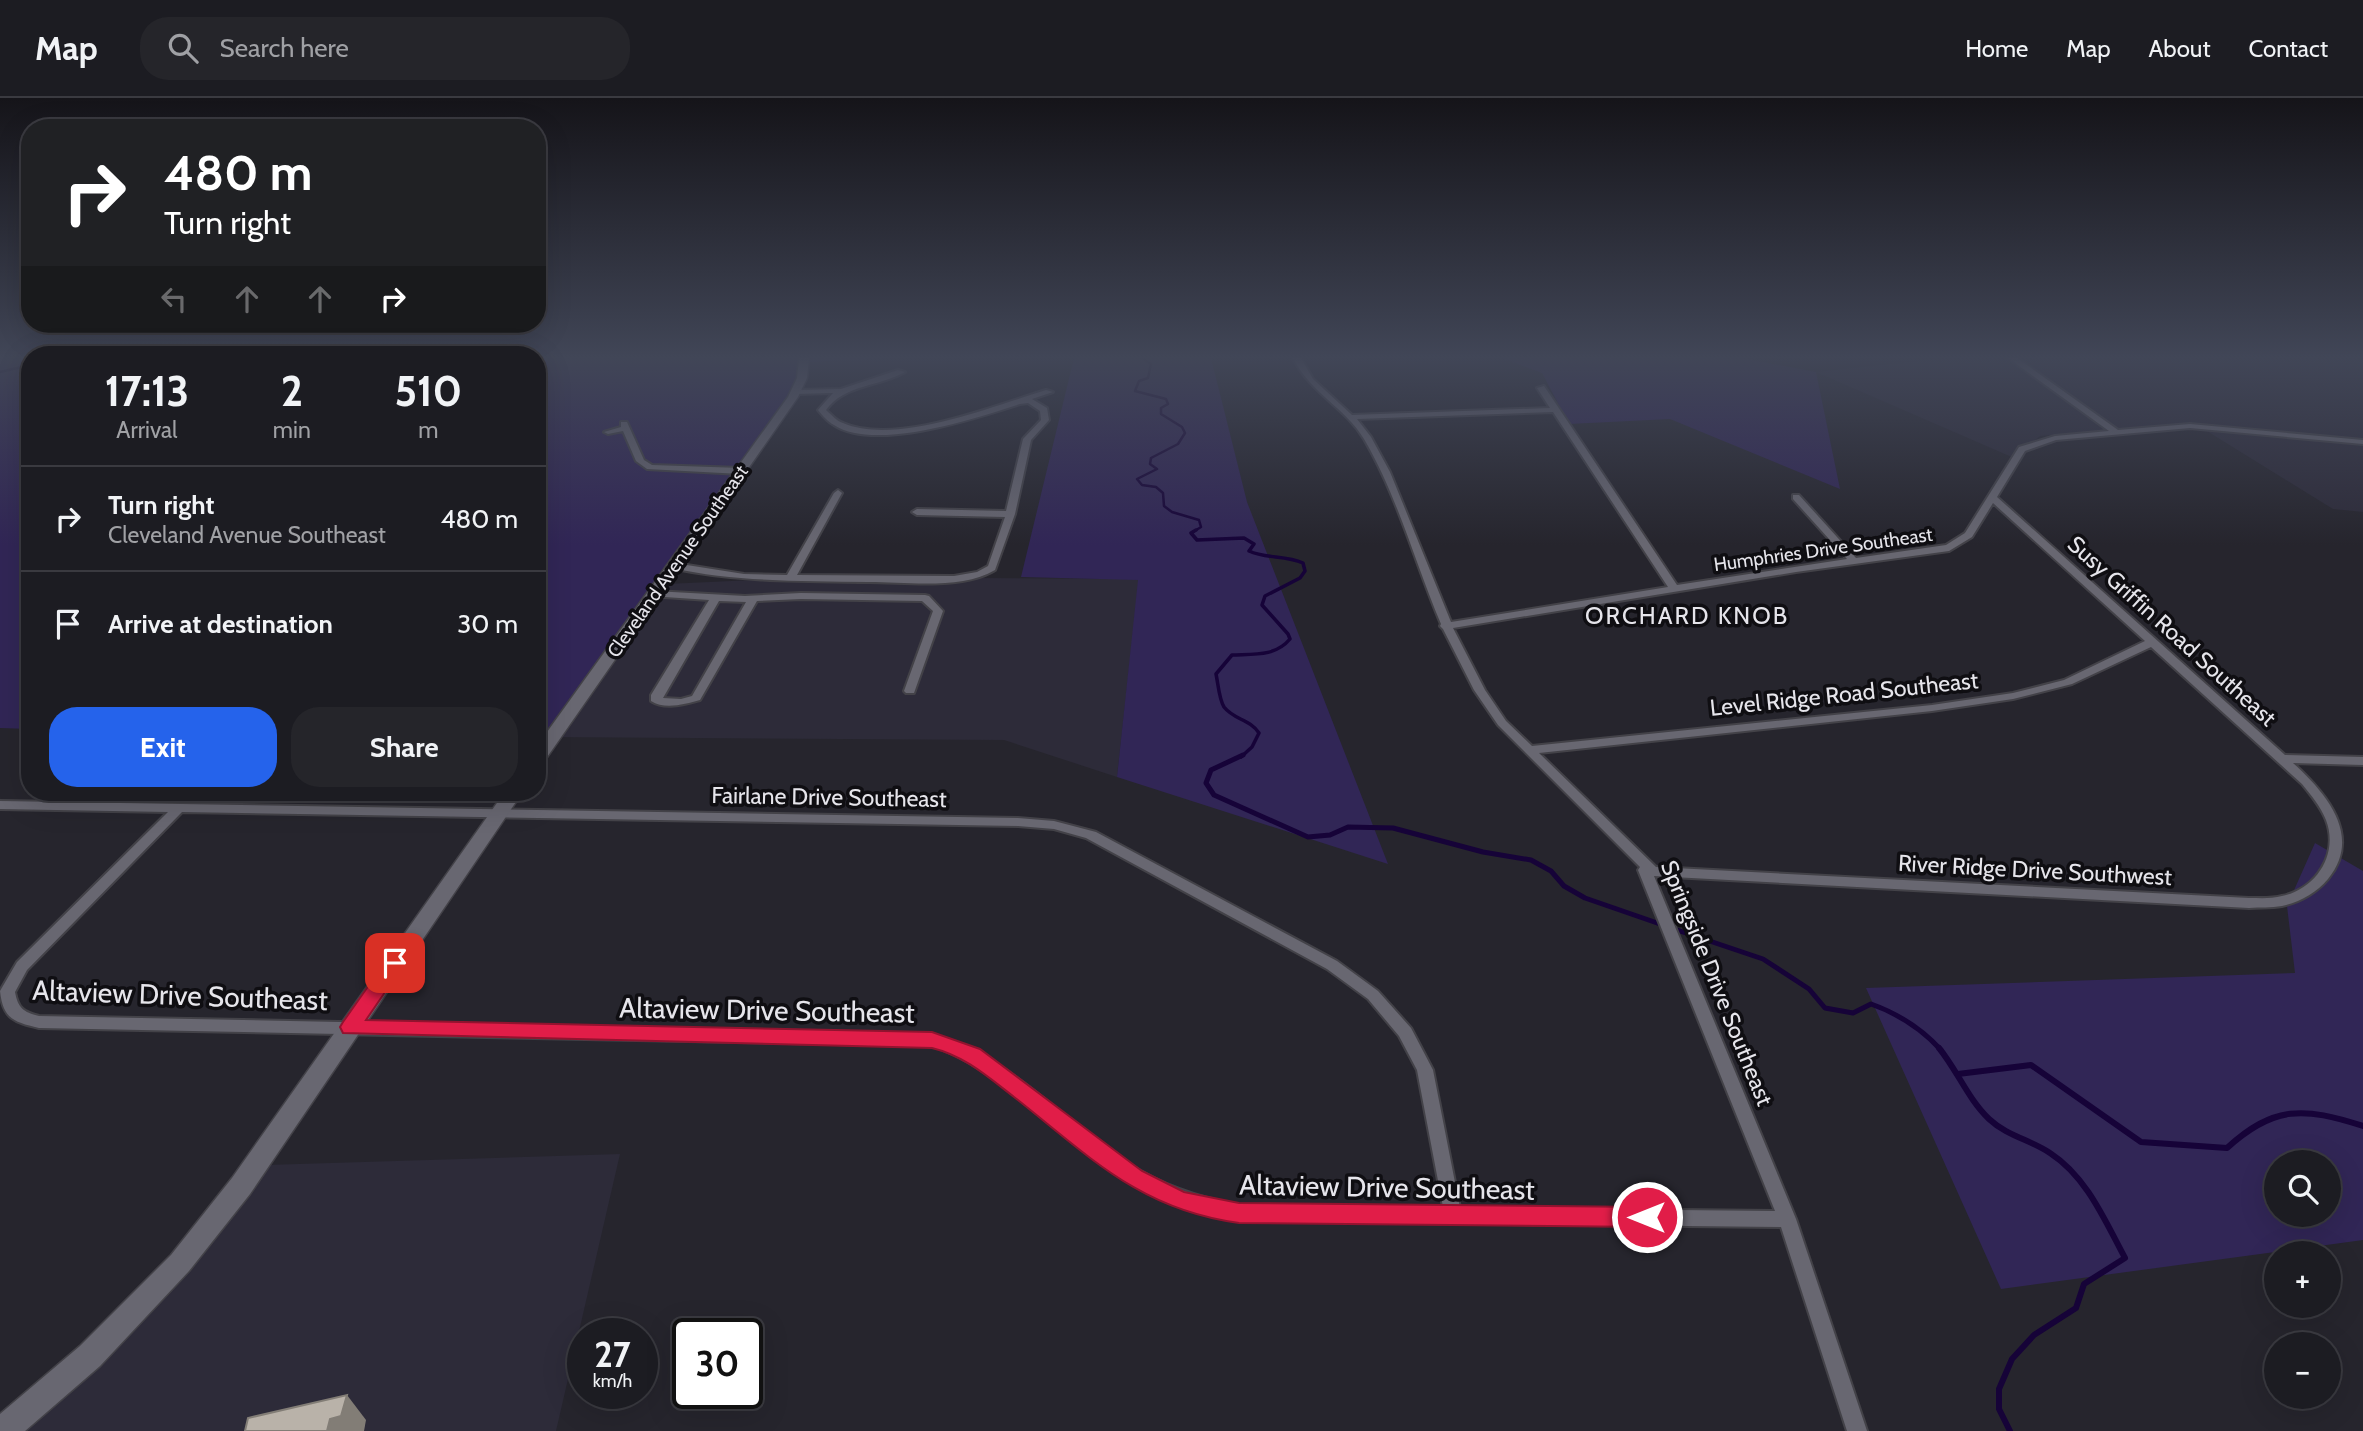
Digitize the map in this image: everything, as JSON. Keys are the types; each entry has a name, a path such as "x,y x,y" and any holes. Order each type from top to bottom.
{"main road":[{"name":"Cleveland Avenue Southeast","path":"546,746 776,420"},
{"path":"3,1431 90,1356 180,1264 241,1186 507,801"}],"street":[{"path":"832,420 835,423 901,433 948,420"},
{"path":"674,566 744,577 954,579 980,575 992,568 1010,514 1027,439 1045,420"},
{"name":"Springside Drive Southeast","path":"1355,420 1382,466 1446,626 1482,697 1530,750 1652,871"},
{"path":"1560,420 1675,589"},
{"path":"2101,420 2115,430"},
{"path":"608,432 625,426 640,461 650,467 741,471"},
{"name":"Humphries Drive Southeast","path":"1446,626 1949,548 1969,535 2015,458 2027,445 2055,438 2115,430 2215,426 2363,442"},
{"path":"791,577 838,494"},
{"path":"1796,496 1854,561"},
{"name":"Susy Griffin Road Southeast","path":"1992,497 2284,760 2321,799"},
{"path":"917,512 1010,514"},
{"path":"654,594 753,599 813,596 925,598 938,611 910,691"},
{"path":"715,598 657,695 657,701 681,702 696,698 753,599"},
{"name":"Level Ridge Road Southeast","path":"1530,750 1932,708 2013,696 2068,682 2153,642"},
{"path":"2284,760 2363,761"},
{"name":"River Ridge Drive Southwest","path":"1652,871 2249,903 2283,901 2311,889 2329,871 2337,849 2334,824 2321,799"},
{"name":"Fairlane Drive Southeast","path":"0,805 1018,822 1054,825 1091,835 1332,965 1373,995 1405,1032 1425,1070 1453,1215"},
{"name":"Altaview Drive Southeast","path":"179,808 22,966 7,992 10,1009 22,1018 39,1022 932,1040 973,1055 1134,1178 1179,1201 1239,1213 1787,1219"},
{"name":"Springside Drive Southeast","path":"1652,871 1645,870 1787,1219 1857,1431"}],"shaded area":[{"path":"0,420 21,420 21,729 0,728"},
{"path":"546,420 778,420 546,734"},
{"path":"1059,420 1227,420 1247,502 1388,864 1117,777 1138,580 1021,577"},
{"path":"1567,420 1646,420 1569,424"},
{"path":"1673,420 1826,420 1840,489"},
{"path":"1927,420 2363,420 2363,512 2333,509 2202,428 2134,428 2040,436 2014,458"},
{"path":"820,577 1139,579 1117,777 1004,740 546,737 666,584"},
{"path":"2315,843 2363,871 2363,1240 2341,1243 2264,1241 2264,1253 2001,1289 1866,988 2295,973 2287,906"},
{"path":"620,1154 582,1318 567,1318 567,1383 556,1431 10,1431 266,1165"}],"building":[{"path":"347,1395 341,1416 330,1419 327,1431 245,1431 248,1418"}],"waterway":[{"path":"1171,420 1182,427 1185,433 1178,444 1151,458 1150,464 1157,469 1137,479 1142,485 1156,487 1163,493 1164,506 1172,512 1199,520 1201,527 1193,532"},
{"path":"1196,530 1191,533 1197,540 1244,538 1254,544 1249,551 1303,563 1305,571 1300,578 1265,596 1262,605 1290,639 1271,652 1232,655 1216,674 1224,707 1259,733 1252,747 1241,757"},
{"path":"1243,755 1211,770 1206,783 1214,795 1308,837 1330,835 1348,827 1393,828 1483,852 1531,860 1551,871 1564,886 1585,898 1663,925"},
{"path":"1671,928 1763,959 1809,989 1825,1008 1853,1013 1871,1004 1891,1012 1909,1022 1939,1048"},
{"path":"1939,1048 1975,1103 1989,1119 2003,1130 2050,1153 2075,1174 2094,1201 2125,1258 2084,1284 2076,1308 2034,1335 2012,1359 1999,1389 1999,1409 2010,1431"},
{"path":"1958,1074 2031,1065 2141,1142 2227,1148 2260,1124 2290,1114 2323,1115 2363,1126"}],"district":[{"name":"ORCHARD KNOB","path":"1687,616"}],"route":[{"path":"395,963 351,1027 932,1040 953,1045 973,1055 1134,1178 1179,1201 1210,1209 1239,1213 1647,1217"}]}
